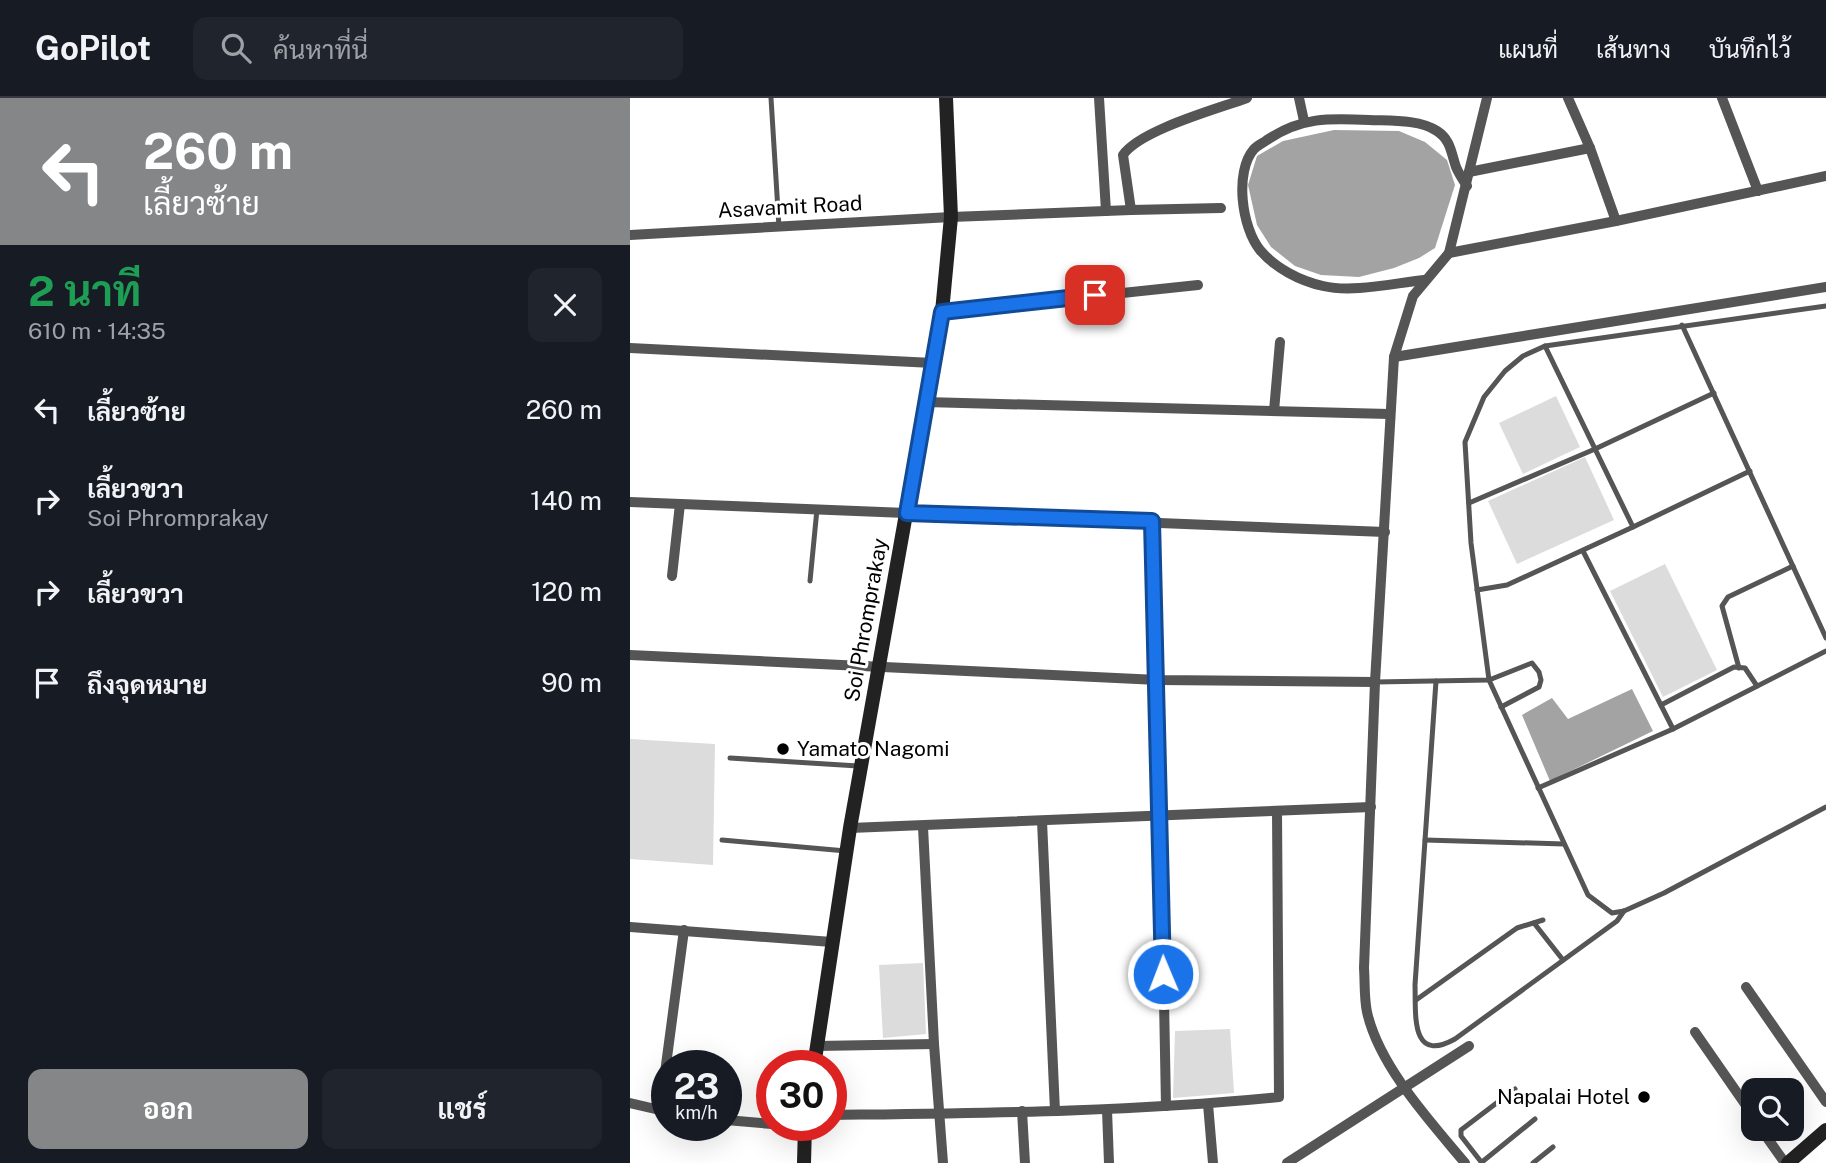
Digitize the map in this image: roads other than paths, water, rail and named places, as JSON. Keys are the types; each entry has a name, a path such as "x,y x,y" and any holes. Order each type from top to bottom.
{"street":[{"name":"Soi Phromprakay","path":"816,1050 846,851 942,312 951,216 946,98"},
{"path":"1099,98 1106,211"},
{"path":"1131,210 1123,155 1129,146 1145,136 1247,98"},
{"path":"1299,98 1304,121"},
{"path":"1465,1163 1404,1088 1379,1044 1367,1012 1364,968 1394,357 1413,296 1449,253 1487,98"},
{"path":"1568,98 1590,148 1616,221"},
{"path":"1722,98 1758,191"},
{"path":"1424,281 1342,289 1322,286 1279,268 1258,248 1241,194 1242,171 1254,149 1277,133 1304,121 1337,118 1373,120 1414,124 1437,131 1451,147 1456,167 1467,186"},
{"path":"1469,172 1590,148"},
{"path":"1449,253 1826,176"},
{"name":"Asavamit Road","path":"630,235 951,216 1222,208"},
{"path":"942,312 1198,285"},
{"path":"1394,357 1826,287"},
{"path":"1274,411 1280,342"},
{"path":"630,348 933,363"},
{"path":"925,402 1390,414"},
{"path":"630,502 1385,532"},
{"path":"672,576 680,504"},
{"path":"1152,521 1158,680 1166,1106"},
{"path":"630,655 1158,680 1376,682"},
{"path":"850,828 1371,807"},
{"path":"847,1115 1107,1110 1279,1097 1277,811"},
{"path":"1042,821 1055,1111"},
{"path":"923,827 943,1163"},
{"path":"630,927 832,942"},
{"path":"670,1050 684,930"},
{"path":"1746,987 1826,1102"},
{"path":"1695,1032 1741,1098"},
{"path":"817,1046 934,1044"},
{"path":"1287,1163 1469,1045"},
{"path":"630,1103 651,1108"},
{"path":"1208,1104 1213,1163"},
{"path":"1107,1110 1109,1163"},
{"path":"1022,1111 1025,1163"},
{"path":"1771,1141 1788,1163 1826,1130"},
{"path":"804,1163 805,1141"}],"lane":[{"path":"771,98 779,227"},
{"path":"1826,306 1545,346 1523,356 1505,371 1485,397 1465,442 1477,590 1489,680 1588,895 1612,913 1624,911 1664,893 1826,807"},
{"path":"1682,325 1826,638"},
{"path":"1545,346 1633,527"},
{"path":"1469,503 1595,449 1714,393"},
{"path":"1477,590 1507,585 1750,471"},
{"path":"810,581 817,509"},
{"path":"1583,551 1673,729"},
{"path":"1739,668 1722,606 1728,597 1793,566"},
{"path":"1538,788 1673,729 1826,651"},
{"path":"1376,682 1489,680 1532,663 1539,672 1539,687 1501,707"},
{"path":"1661,705 1734,667 1745,668 1757,686"},
{"path":"1436,681 1416,1000 1417,1031 1425,1043 1441,1046 1455,1039 1617,921 1624,911"},
{"path":"730,758 861,766"},
{"path":"722,840 846,851"},
{"path":"1425,840 1564,844"},
{"path":"1416,1000 1517,928 1543,920"},
{"path":"1534,923 1563,960"},
{"path":"1515,1089 1461,1130 1461,1136 1482,1163 1535,1119"},
{"path":"1532,1163 1553,1147"}],"place":[{"name":"Yamato Nagomi","path":"783,749"},
{"name":"Napalai Hotel","path":"1644,1097"}]}
